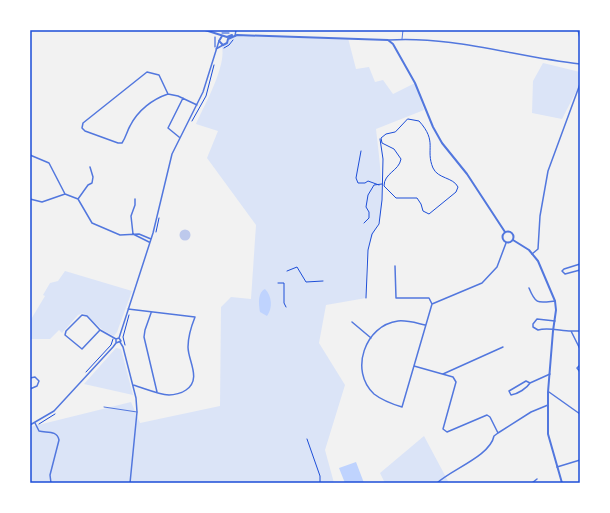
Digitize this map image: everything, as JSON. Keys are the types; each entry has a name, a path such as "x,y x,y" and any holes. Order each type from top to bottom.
{"street":[{"path":"205,30 227,38 234,36 388,40 402,39 455,43 551,61 580,64"},
{"path":"234,36 236,30"},
{"path":"578,30 580,38"},
{"path":"214,33 223,45"},
{"path":"130,483 137,412 133,385 123,346 119,338 151,239 172,154 205,87 219,40 222,36"},
{"path":"216,49 226,44 227,38"},
{"path":"388,40 393,44 415,83 433,127 442,143 467,174 505,232 512,233 512,240"},
{"path":"168,94 158,76 147,72 83,123 82,128 85,132 118,144 122,143 130,124 142,110 156,99 168,94 183,98 197,105"},
{"path":"532,254 538,249 540,216 548,172 580,84"},
{"path":"179,138 168,128 183,98"},
{"path":"30,155 49,163 65,194"},
{"path":"78,199 88,185 92,183 93,177 90,168"},
{"path":"30,199 42,202 65,194 78,199 92,223 123,235 133,234 151,239"},
{"path":"135,199 135,205 131,216 133,234 150,242"},
{"path":"505,232 502,237 506,242"},
{"path":"512,240 532,254 538,262 555,301 555,320 548,392 548,434 562,483"},
{"path":"506,242 512,240"},
{"path":"432,304 482,283 497,267 506,242"},
{"path":"580,264 562,271 566,274 580,270"},
{"path":"395,266 396,298 429,298 432,304 402,407 384,401 373,393 366,382 362,368 362,356 366,343 375,332 386,324 398,321 408,321 425,325"},
{"path":"529,288 533,299 539,303 555,301"},
{"path":"129,310 195,317 188,346 194,372 194,382 183,392 168,395 133,385"},
{"path":"151,313 144,337 157,392"},
{"path":"100,330 82,349 66,335 66,331 82,315 87,316 100,330 116,339 119,338"},
{"path":"555,320 537,319 533,324 536,329 544,328 553,331 571,332 580,330"},
{"path":"352,322 371,338"},
{"path":"571,332 580,349"},
{"path":"30,426 54,412 116,343 120,342"},
{"path":"442,374 503,348"},
{"path":"580,365 577,368 580,372"},
{"path":"414,366 454,377 456,382 443,429 447,432 487,415 490,416 498,433"},
{"path":"530,383 526,381 509,391 511,395 528,387 530,383 550,374"},
{"path":"30,378 36,377 39,381 37,386 30,389"},
{"path":"548,392 580,414"},
{"path":"437,483 480,455 493,443 494,436 498,433 531,412 548,405"},
{"path":"35,423 39,431 53,433 59,440 50,475 51,483"},
{"path":"557,467 580,460"},
{"path":"532,483 537,479"}],"lane":[{"path":"402,39 403,30"},
{"path":"104,407 137,412"}],"path":[{"path":"222,48 229,45 234,39 234,36"},
{"path":"197,111 206,96 214,64"},
{"path":"364,223 369,218 369,212 366,207 368,195 374,186 384,183 388,175 400,165 401,159 394,149 382,143 381,138 386,134 395,132 408,119 420,121 429,133 434,170 440,176 456,184 458,189 445,202 429,214 423,211 417,198 396,198 386,190 384,183"},
{"path":"366,298 368,250 372,234 379,224 384,159 380,139"},
{"path":"361,151 356,178 358,183 365,183 368,180 379,185"},
{"path":"287,271 297,267 306,282 323,281"},
{"path":"278,283 284,283 284,303 286,307"},
{"path":"124,334 129,310"},
{"path":"83,376 111,344"},
{"path":"307,439 320,476 320,483"}],"shaded area":[{"path":"237,35 348,38 356,69 369,67 375,82 383,80 393,94 415,83 424,110 376,129 381,180 381,211 379,221 368,249 366,267 366,298 326,305 319,343 345,385 325,450 334,483 30,483 30,427 131,402 140,423 220,406 221,307 231,297 251,299 256,225 207,158 218,131 196,124 210,96 219,72 223,52 221,44 226,44 228,39"},
{"path":"543,63 580,72 580,84 562,119 532,113 533,81"},
{"path":"65,271 132,291 117,332 114,336 104,331 83,313 78,315 62,333 59,330 50,339 30,339 30,321 45,296 43,295 50,283 58,281"},
{"path":"116,348 121,349 133,395 84,384"},
{"path":"424,436 449,483 385,483 380,473"}],"water":[{"path":"265,289 271,302 267,316 260,312 259,306 261,293"},
{"path":"356,462 364,483 345,483 339,468"}],"building":[{"path":"185,229 189,231 191,235 189,239 185,241 181,239 179,235 181,231"}]}
